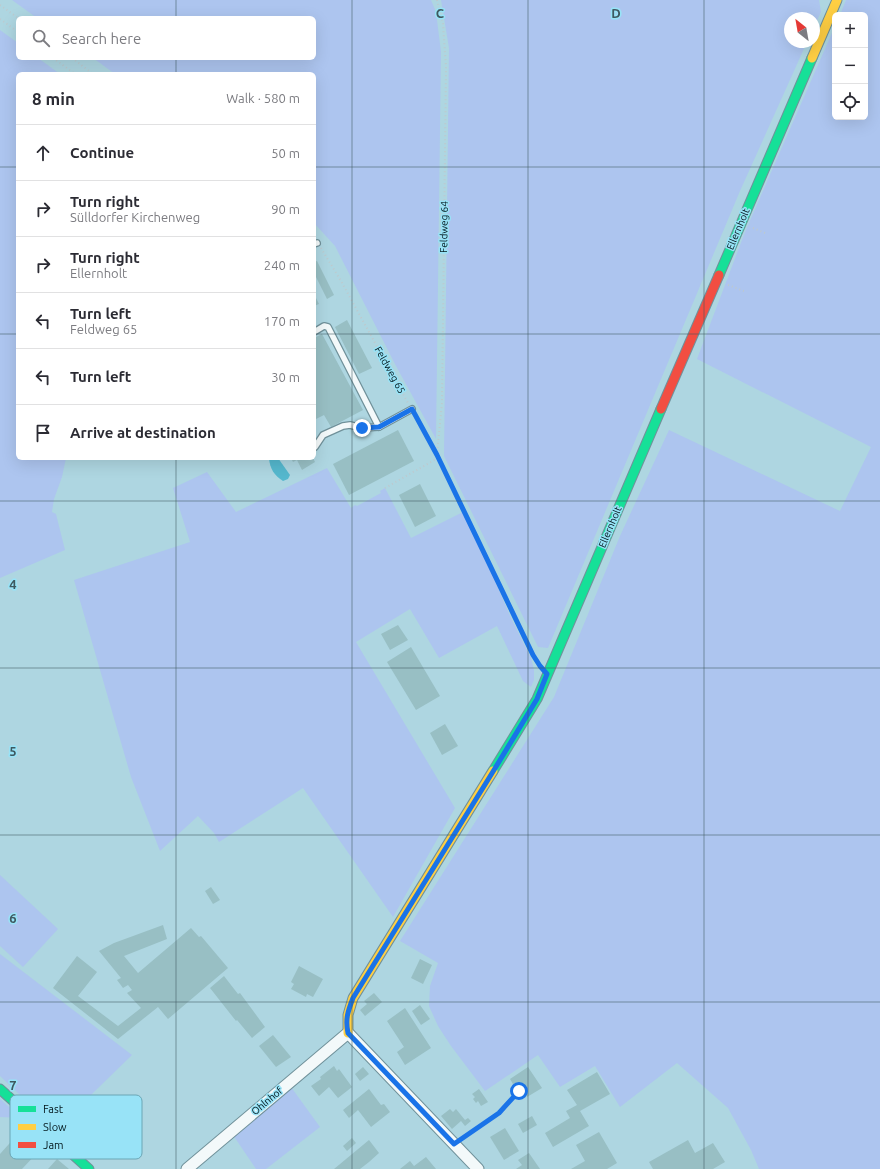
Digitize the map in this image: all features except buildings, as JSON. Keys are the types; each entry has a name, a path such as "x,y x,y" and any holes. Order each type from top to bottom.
{"street":[{"name":"Ellernholt","path":"348,1033 346,1022 347,1011 353,998 455,835 547,674 837,0"},
{"path":"348,1033 478,1169"},
{"name":"Ohlnhof","path":"187,1169 348,1033"},
{"path":"0,1089 10,1098"},
{"path":"78,1159 89,1169"}],"lane":[{"path":"316,331 324,326 328,327 379,427"},
{"path":"316,446 323,436 342,426 350,425 362,428 379,427 412,409"}],"path":[{"name":"Feldweg 64","path":"436,0 443,24 446,67 442,403 438,456"},
{"path":"0,5 16,17"},
{"path":"0,19 16,31"},
{"path":"57,60 72,72"},
{"path":"75,60 90,72"},
{"name":"Feldweg 65","path":"316,244 326,254 438,456 533,655 547,674"},
{"path":"716,280 744,291"},
{"path":"384,488 438,456"},
{"path":"454,1144 499,1113 519,1091 521,1094 524,1092"}],"shaded area":[{"path":"12,0 431,0 436,12 441,52 436,439 396,366 335,246 316,225 316,72 112,72 96,60 316,60 316,16 34,16"},
{"path":"441,0 819,0 821,12 820,14 820,12 784,12 784,48 804,48 740,191 548,648 538,647 444,456 449,48"},
{"path":"846,0 880,0 880,1169 759,1169 751,1150 728,1108 677,1063 620,1107 595,1066 560,1087 538,1055 485,1091 451,1046 438,1026 429,1006 430,986 438,963 400,941 554,697 620,536 669,430 840,511 871,447 697,359 745,232 832,33 832,120 868,120 868,12 841,12"},
{"path":"0,30 16,42 16,60 41,60 57,72 16,72 16,460 66,460 62,477 54,499 52,512 56,514 65,550 0,578"},
{"path":"269,460 279,460 290,475 288,479 283,481 275,474 270,465"},
{"path":"327,468 351,508 381,493 380,491 385,488 411,538 465,511 511,618 531,658 534,670 534,680 531,687 523,681 497,626 439,658 410,609 356,642 455,808 393,917 303,788 219,842 214,833 198,816 160,851 131,777 74,580 190,542 173,488 207,472 236,512"},
{"path":"0,875 58,929 23,967 0,946"},
{"path":"0,954 132,1055 91,1095 20,1095 0,1076"},
{"path":"291,1087 320,1127 266,1169 256,1169 233,1135"},
{"path":"0,1099 10,1108 10,1117 0,1117"}],"traffic: fast":[{"path":"719,275 812,58"},
{"path":"493,771 537,699 661,409"},
{"path":"0,1089 10,1098"},
{"path":"78,1159 89,1169"}],"traffic: slow":[{"path":"812,58 837,0"},
{"path":"348,1033 348,1015 353,998 493,771"}],"traffic: jam":[{"path":"661,409 719,275"}],"route":[{"path":"362,428 379,427 412,409 465,511 533,655 547,674 537,699 353,998 347,1011 346,1022 348,1033 454,1144 499,1113 519,1091"}]}
